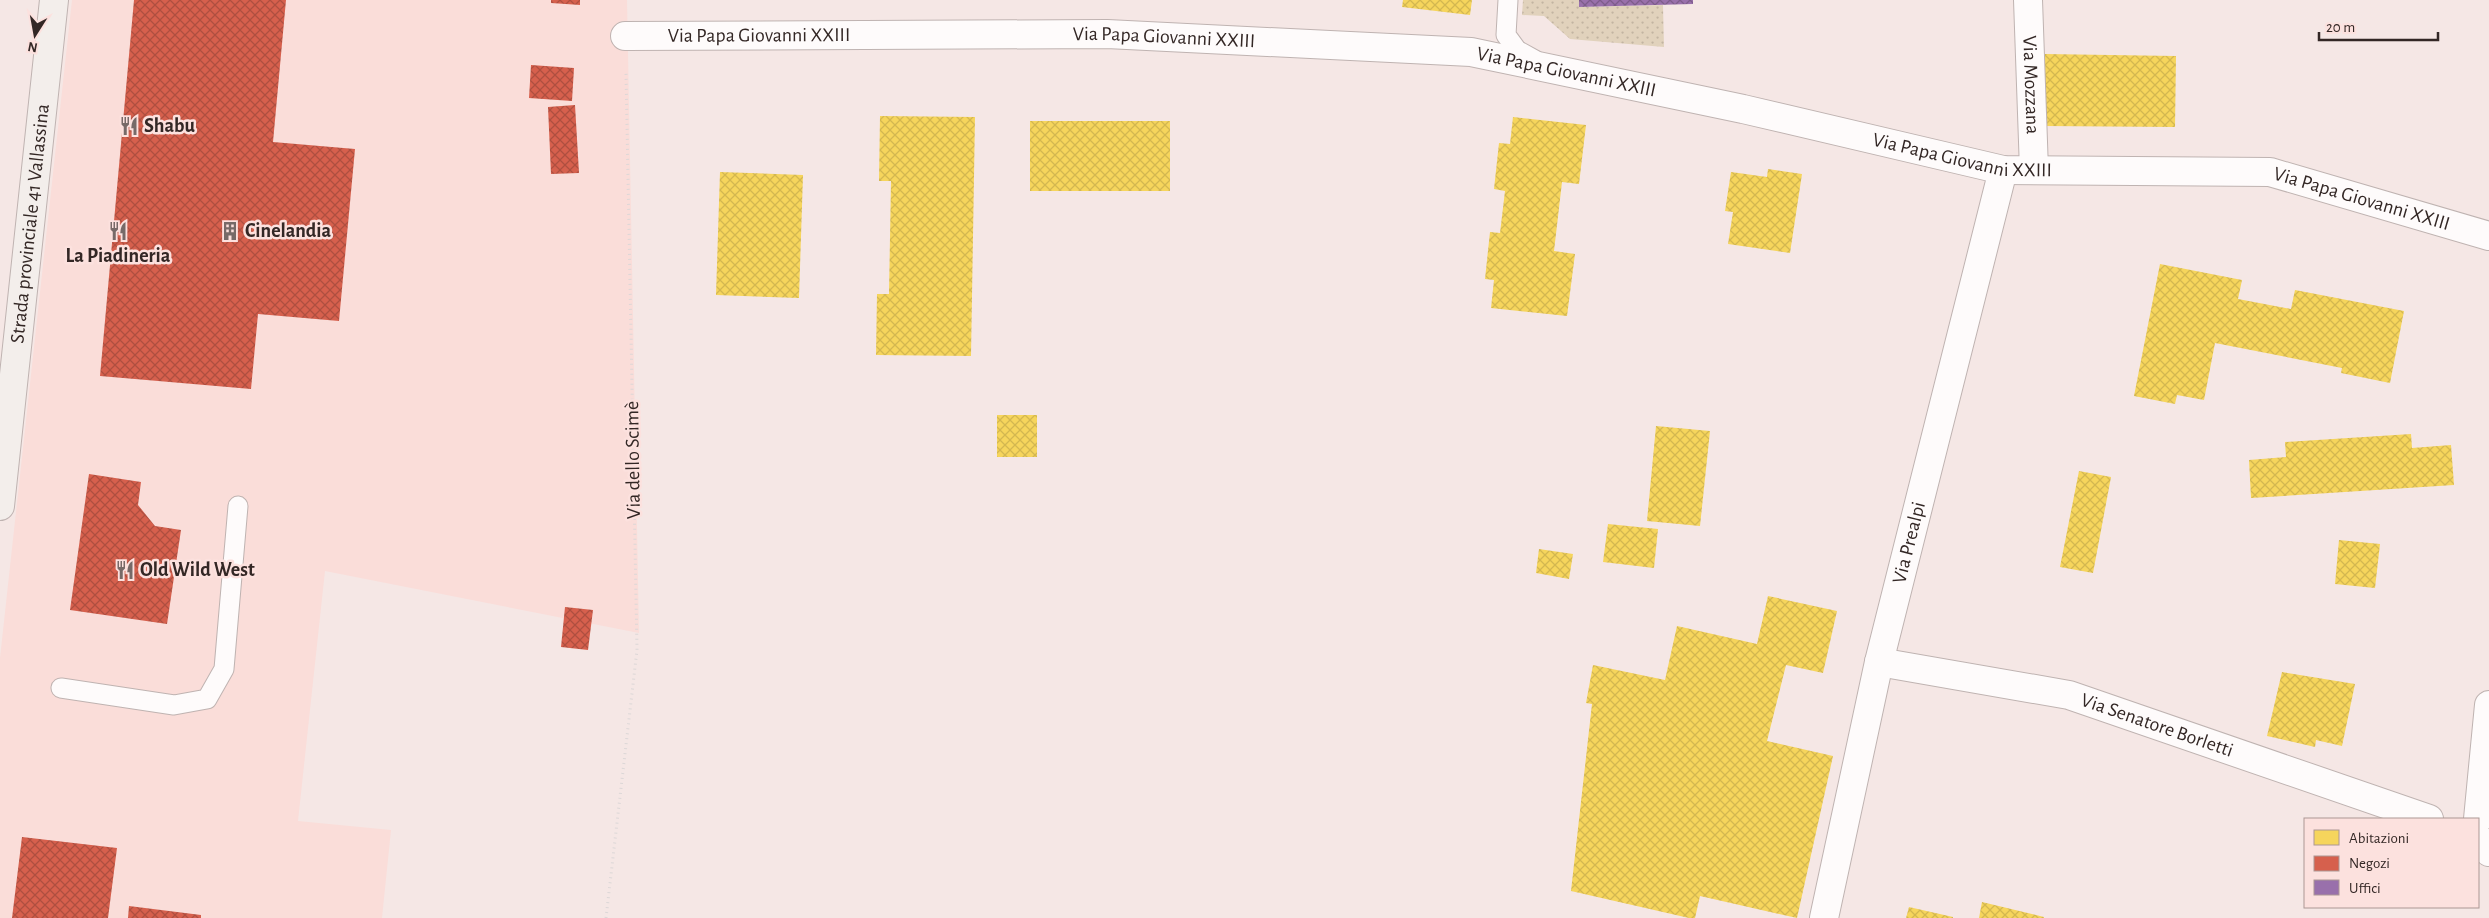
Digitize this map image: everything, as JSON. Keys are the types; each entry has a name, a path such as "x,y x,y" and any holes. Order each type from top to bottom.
{"main road":[{"name":"Strada provinciale 41 Vallassina","path":"0,506 54,0"}],"street":[{"name":"Via Mozzana","path":"2028,0 2034,170"},
{"name":"Via Papa Giovanni XXIII","path":"625,36 1107,34 1471,52 1743,109 2003,170 2270,172 2489,236"},
{"name":"Via Prealpi","path":"1824,918 1878,662 2003,170"},
{"name":"Via Senatore Borletti","path":"1878,662 2069,694 2426,818"},
{"path":"2478,818 2489,706"},
{"path":"2479,839 2489,852"}],"lane":[{"path":"1508,0 1506,35 1517,50 1549,68"},
{"path":"61,688 174,705 208,699 224,669 238,506"}],"path":[{"name":"Via dello Scimè","path":"606,918 637,650 625,36"}],"shaded area":[{"path":"72,0 627,0 639,633 325,571 298,821 391,830 382,918 0,918 0,658"},
{"path":"1523,0 1579,0 1580,7 1663,5 1664,47 1570,39 1544,16 1522,15"}],"building: Abitazioni":[{"path":"1403,0 1472,0 1470,15 1402,7"},
{"path":"2045,54 2176,56 2175,127 2044,126"},
{"path":"880,116 975,117 971,356 876,355 877,294 889,294 891,181 879,181"},
{"path":"1513,117 1586,125 1579,184 1562,182 1554,251 1575,254 1567,316 1491,308 1494,280 1485,279 1490,232 1500,233 1505,191 1494,189 1499,143 1510,144"},
{"path":"1030,121 1170,121 1170,191 1030,191"},
{"path":"1768,169 1802,174 1790,253 1728,244 1733,212 1725,211 1731,172 1767,177"},
{"path":"720,172 803,175 799,298 716,295"},
{"path":"2160,264 2242,280 2238,299 2291,309 2295,290 2404,311 2390,383 2341,373 2342,368 2215,343 2204,400 2177,395 2175,404 2134,396"},
{"path":"997,415 1037,415 1037,457 997,457"},
{"path":"1656,426 1710,431 1700,526 1647,521"},
{"path":"2411,434 2412,448 2451,445 2454,485 2251,498 2249,460 2286,457 2285,442"},
{"path":"2079,471 2111,477 2093,573 2060,567"},
{"path":"1608,524 1658,529 1654,568 1603,562"},
{"path":"2339,540 2380,544 2375,588 2335,584"},
{"path":"1539,549 1573,554 1569,579 1536,573"},
{"path":"1768,596 1837,611 1823,673 1786,665 1767,741 1833,756 1797,918 1700,896 1695,918 1689,918 1571,891 1592,704 1586,703 1593,665 1665,680 1677,626 1757,644"},
{"path":"2282,672 2355,684 2342,746 2316,740 2315,747 2267,736"},
{"path":"1982,902 2044,917 2044,918 1979,918"},
{"path":"1909,907 1953,917 1953,918 1906,918"}],"building: Negozi":[{"name":"Cinelandia","path":"134,0 286,0 273,142 355,149 339,321 258,314 251,389 100,376"},
{"path":"551,0 580,0 580,5 551,3"},
{"path":"531,65 574,68 572,101 529,98"},
{"path":"575,105 579,173 551,174 548,107"},
{"name":"Old Wild West","path":"89,474 141,482 138,505 155,526 181,530 167,624 70,610"},
{"path":"565,607 593,610 588,650 561,647"},
{"path":"22,837 117,848 108,918 12,918"},
{"path":"129,906 201,915 201,918 128,918"}],"building: Uffici":[{"path":"1579,0 1693,0 1693,4 1579,7"}],"place":[{"name":"Shabu","path":"129,126"},
{"name":"La Piadineria","path":"118,231"},
{"name":"Cinelandia","path":"230,231"},
{"name":"Old Wild West","path":"125,570"}]}
